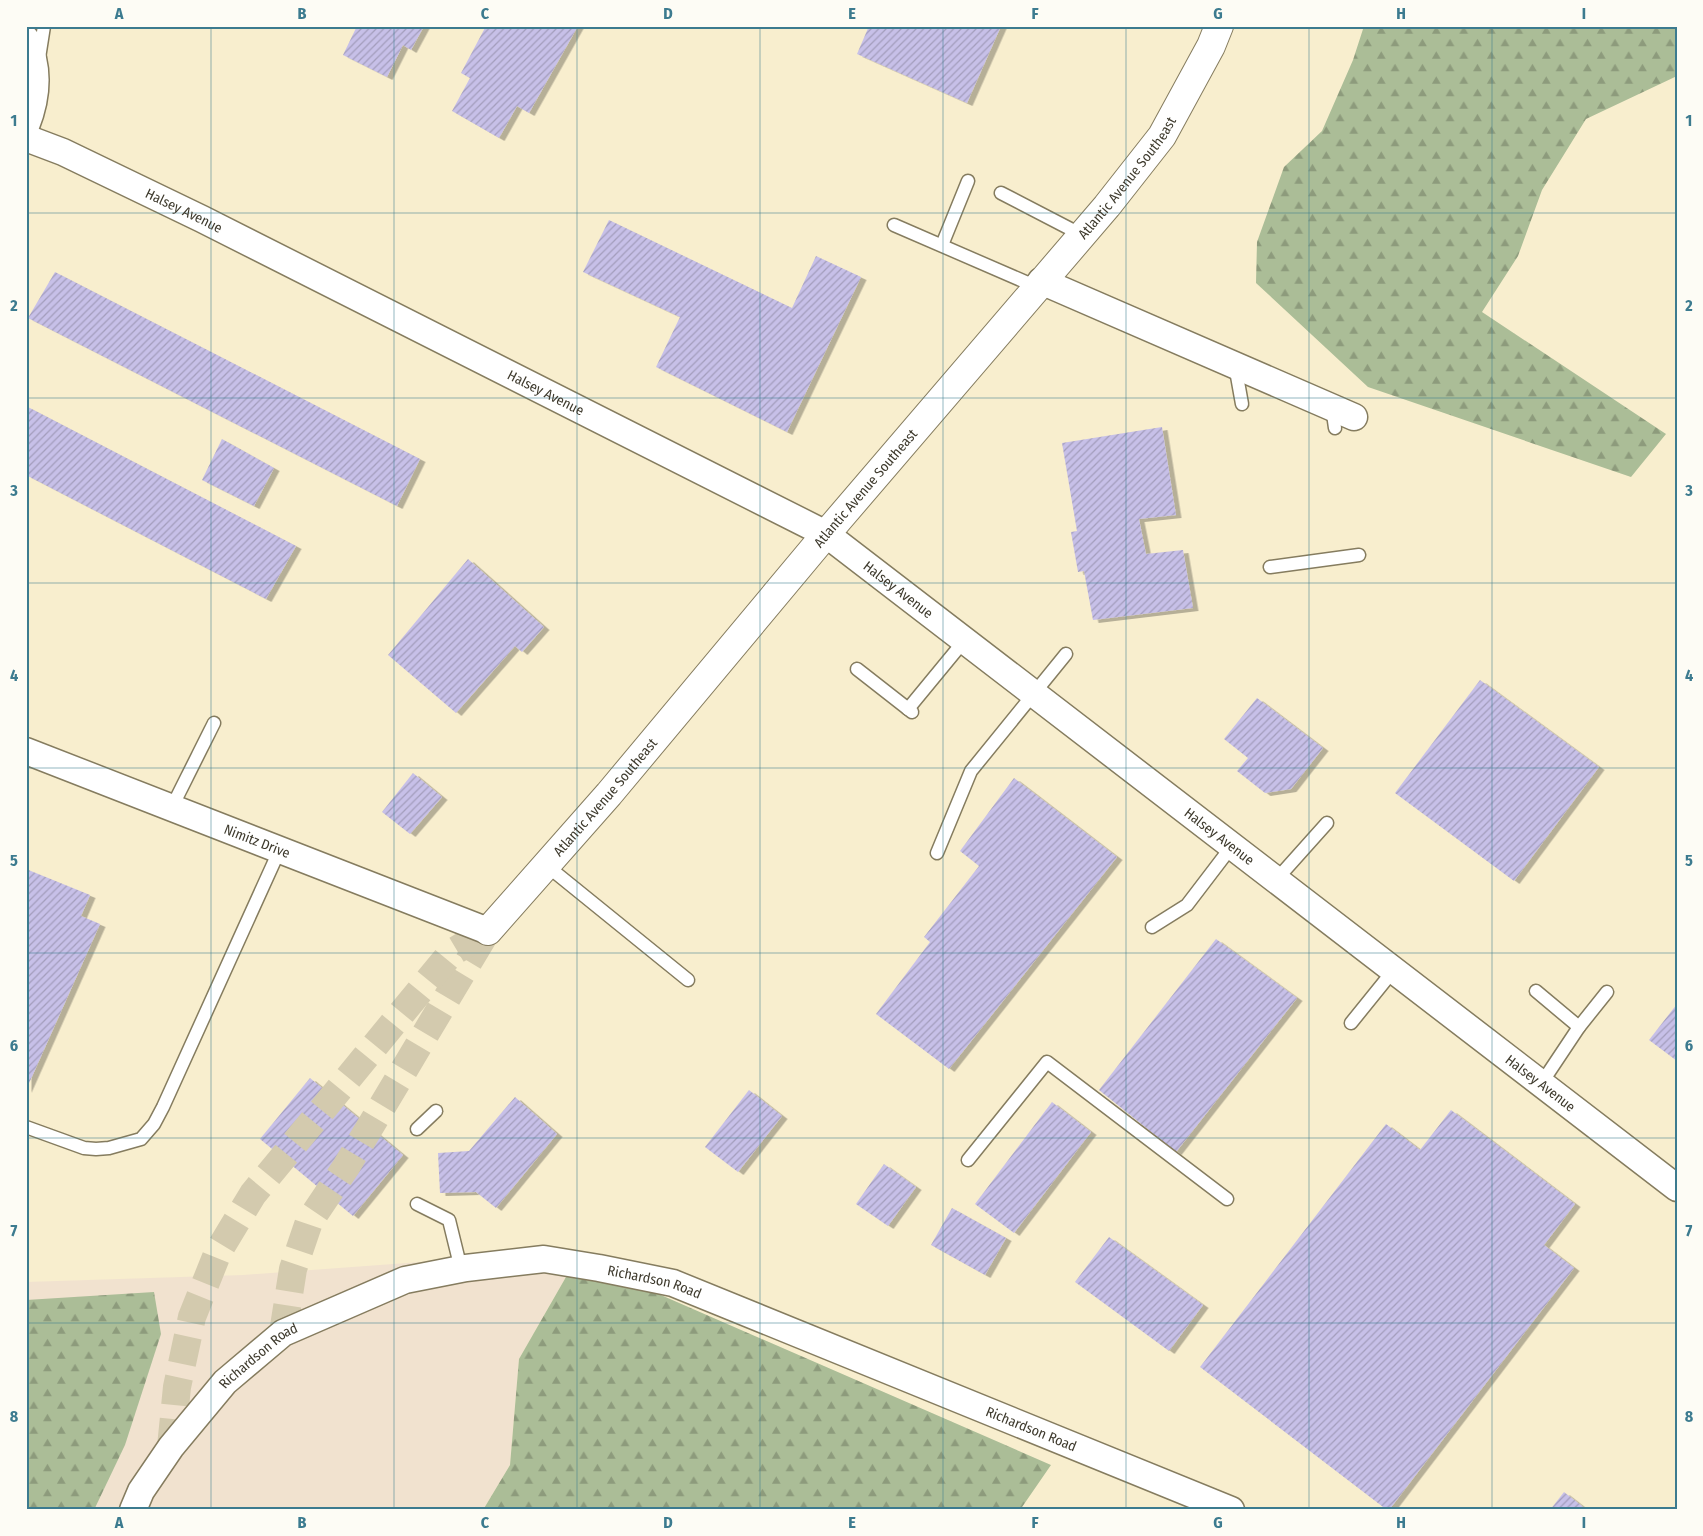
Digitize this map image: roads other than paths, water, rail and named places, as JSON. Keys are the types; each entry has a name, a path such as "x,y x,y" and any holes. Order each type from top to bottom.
{"street":[{"name":"Atlantic Avenue Southeast","path":"488,931 609,794 826,534 1107,206 1162,136 1211,46 1219,26"},
{"path":"26,39 36,73 34,106 26,126"},
{"name":"Halsey Avenue","path":"26,138 63,152 202,219 826,534 1677,1188"},
{"path":"1039,284 1235,365 1340,417"},
{"name":"Nimitz Drive","path":"26,751 488,931"},
{"name":"Richardson Road","path":"133,1510 141,1491 171,1447 224,1382 283,1333 405,1280 461,1269 544,1259 673,1283 1231,1510"}],"lane":[{"path":"36,73 44,26"},
{"path":"942,245 968,180"},
{"path":"1001,193 1082,235"},
{"path":"894,225 1039,284"},
{"path":"1235,365 1242,404"},
{"path":"1270,567 1359,555"},
{"path":"857,669 910,711 964,640"},
{"path":"936,853 971,770 1066,654"},
{"path":"172,807 214,723"},
{"path":"1276,880 1327,823"},
{"path":"1152,927 1187,905 1232,846"},
{"path":"26,1127 84,1148 96,1149 125,1145 141,1139 154,1124 163,1107 280,849"},
{"path":"546,864 688,980"},
{"path":"1350,1023 1393,971"},
{"path":"1536,990 1579,1027"},
{"path":"1541,1084 1579,1027 1607,992"},
{"path":"968,1160 1047,1062 1227,1199"},
{"path":"417,1129 436,1111"},
{"path":"417,1204 450,1220 461,1269"}],"tunnel":[{"path":"171,1447 177,1387 192,1317 218,1252 253,1194 451,953 488,931"},
{"path":"283,1333 293,1269 309,1222 346,1167 485,934"}]}
